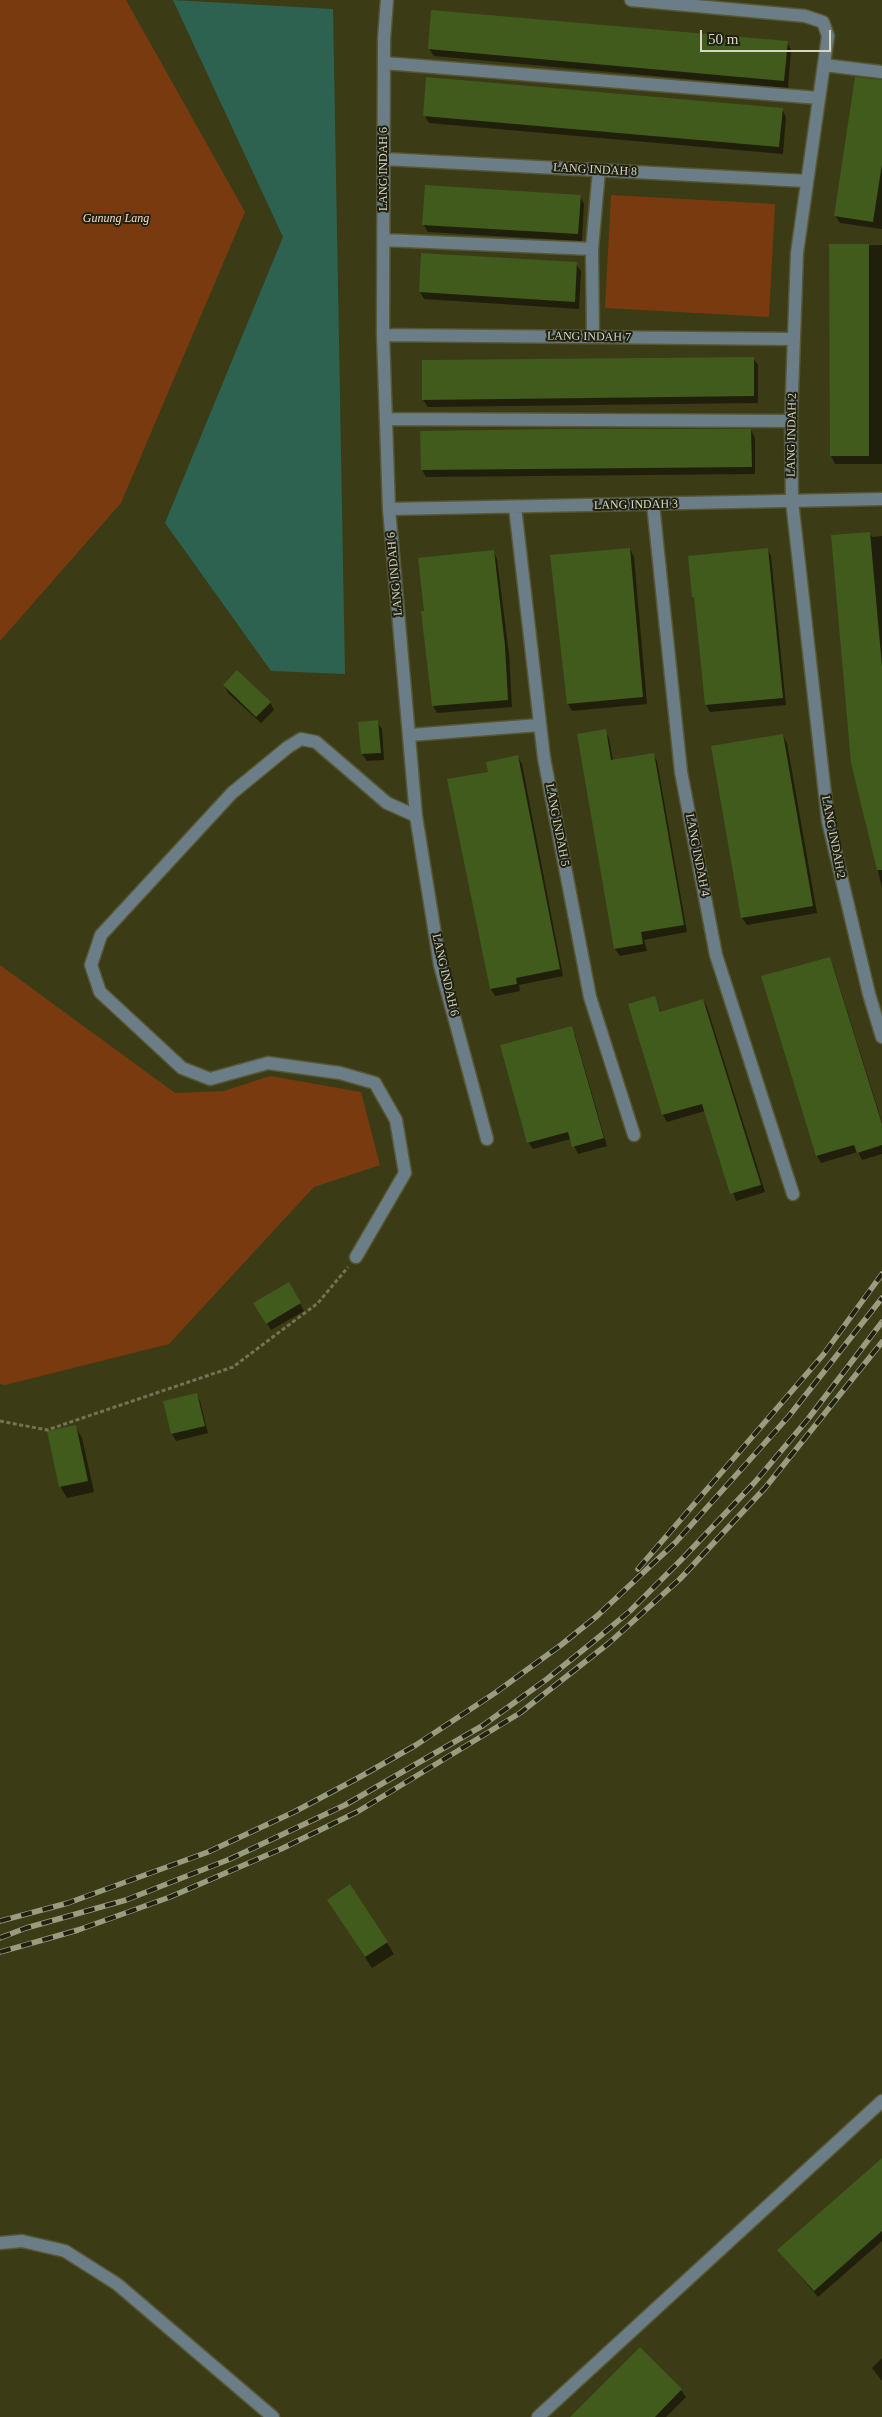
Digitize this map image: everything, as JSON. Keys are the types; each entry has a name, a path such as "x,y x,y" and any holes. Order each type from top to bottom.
{"street":[{"name":"LANG INDAH 6","path":"387,0 384,62 383,335 388,419 389,510 416,816 440,965 487,1139"},
{"name":"LANG INDAH 2","path":"631,0 805,16 823,22 828,36 797,253 791,421 792,501 828,821 868,994 882,1036"},
{"path":"384,62 819,98"},
{"path":"824,65 882,72"},
{"name":"LANG INDAH 8","path":"384,159 807,181"},
{"path":"593,337 592,248 599,170"},
{"path":"383,240 592,248"},
{"name":"LANG INDAH 7","path":"383,335 794,339"},
{"path":"388,419 791,421"},
{"name":"LANG INDAH 3","path":"389,510 882,499"},
{"name":"LANG INDAH 4","path":"653,504 681,772 716,954 793,1194"},
{"name":"LANG INDAH 5","path":"516,507 539,724 590,997 634,1135"},
{"path":"410,735 539,724"},
{"path":"356,1257 404,1173 396,1120 375,1083 340,1073 268,1063 210,1079 182,1068 100,992 91,965 100,935 232,793 288,747 301,739 316,742 387,803 416,816"},
{"path":"538,2417 882,2101"},
{"path":"0,2243 22,2241 65,2251 117,2284 273,2417"}],"path":[{"path":"0,1420 47,1430 233,1367 318,1303 356,1257"}],"green space":[{"name":"Gunung Lang","path":"0,0 126,0 245,212 121,503 0,641"},
{"path":"611,195 775,204 769,317 605,308"},
{"path":"0,965 175,1093 224,1091 270,1076 361,1092 380,1165 314,1187 169,1344 5,1385 0,1384"}],"shaded area":[{"path":"173,0 333,9 345,674 271,671 165,523 283,237"}],"building":[{"path":"431,10 788,41 784,81 428,49"},
{"path":"426,77 783,108 779,147 423,116"},
{"path":"855,77 882,80 882,164 873,222 834,216"},
{"path":"425,185 581,195 578,234 422,225"},
{"path":"829,244 869,244 869,456 830,456"},
{"path":"421,253 577,262 575,302 419,292"},
{"path":"754,357 754,396 422,400 422,360"},
{"path":"751,429 752,467 421,470 420,431"},
{"path":"870,532 882,666 882,870 877,870 851,763 831,535"},
{"path":"630,548 643,697 567,704 550,555"},
{"path":"768,548 783,698 705,705 688,556"},
{"path":"494,550 505,646 508,700 432,706 421,611 424,611 418,558"},
{"path":"237,670 271,702 256,717 223,685"},
{"path":"378,720 381,753 361,754 358,722"},
{"path":"606,729 611,760 654,753 684,925 641,932 643,944 614,949 577,734"},
{"path":"783,734 813,906 741,918 711,746"},
{"path":"518,755 560,969 516,978 517,984 490,989 447,779 488,772 486,762"},
{"path":"830,957 882,1124 882,1145 857,1153 854,1145 816,1156 761,976"},
{"path":"655,996 660,1012 703,999 761,1185 730,1194 702,1104 662,1115 628,1004"},
{"path":"572,1026 604,1138 572,1147 568,1132 527,1143 500,1045"},
{"path":"289,1282 301,1303 266,1324 253,1303"},
{"path":"197,1393 205,1426 171,1434 163,1401"},
{"path":"76,1425 88,1481 59,1487 47,1431"},
{"path":"350,1884 388,1942 365,1957 327,1900"},
{"path":"882,2158 882,2231 814,2291 777,2250"},
{"path":"640,2347 682,2389 655,2417 570,2417"}],"railway":[{"path":"638,1569 823,1355 882,1274"},
{"path":"0,1921 68,1903 208,1852 294,1812 358,1778 416,1745 495,1693 597,1616 676,1542 789,1416 882,1298"},
{"path":"0,1938 26,1928 126,1900 230,1859 345,1805 482,1726 547,1679 599,1637 630,1611 685,1556 755,1482 808,1419 882,1322"},
{"path":"0,1952 78,1930 170,1897 281,1849 357,1812 520,1713 609,1643 680,1579 765,1488 882,1342"}]}
